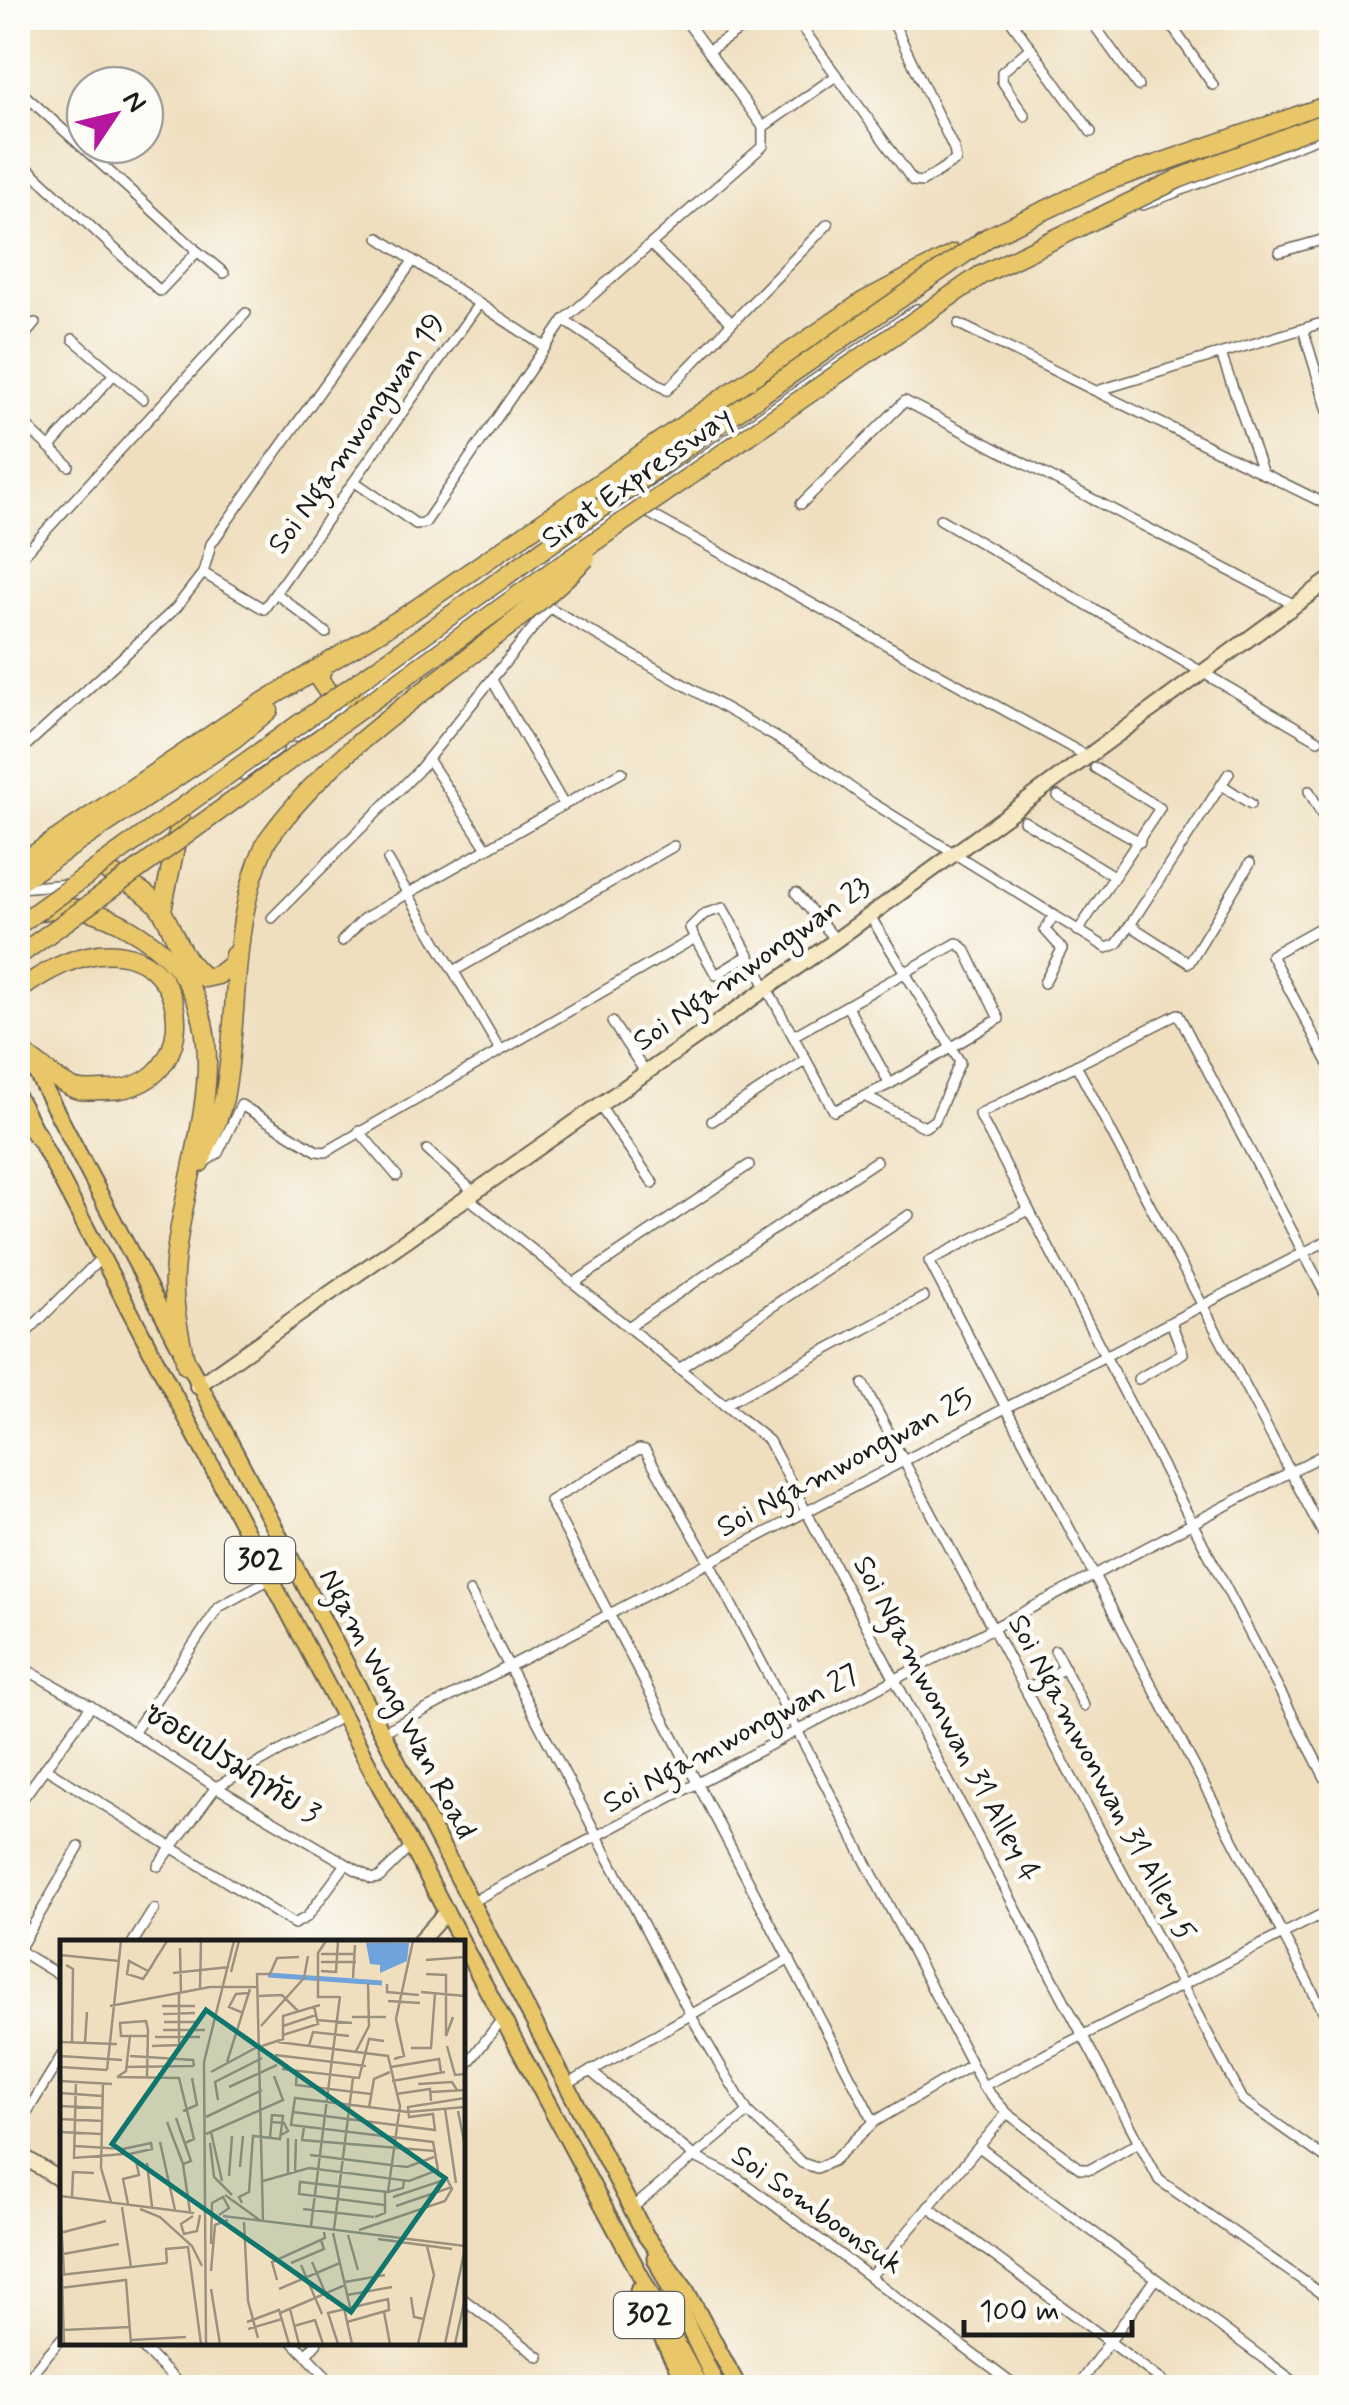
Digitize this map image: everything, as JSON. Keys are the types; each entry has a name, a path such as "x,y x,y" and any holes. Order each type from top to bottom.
{"highway":[{"name":"Sirat Expressway","path":"18,924 727,418 993,234 1105,182 1332,104"},
{"name":"Sirat Expressway","path":"18,956 615,529 981,275 1178,179 1332,120"},
{"path":"18,885 234,739 283,696 322,669 864,301 993,234"},
{"path":"106,871 138,889 162,910 188,964 206,978 218,976 232,964 249,879 266,842 323,773 549,596 615,529"},
{"path":"322,669 319,680 337,705"},
{"path":"18,865 232,721 304,688 313,688 337,705"},
{"path":"162,910 181,819"},
{"path":"18,916 60,906 111,918 148,939 182,972 202,1014 208,1066 180,1230 174,1298 186,1365"},
{"path":"180,1230 223,1102 238,925"},
{"path":"18,990 49,968 82,954 114,950 140,959 159,974 174,1000 177,1030 172,1054 152,1077 122,1091 75,1089 28,1057"},
{"path":"18,1111 38,1137"}],"main road":[{"name":"Ngam Wong Wan Road","path":"18,1038 631,2209 686,2290 739,2388"},
{"name":"Ngam Wong Wan Road","path":"18,1098 460,1940"},
{"name":"Ngam Wong Wan Road","path":"465,1949 619,2240 650,2317 688,2388"},
{"name":"Ngam Wong Wan Road","path":"646,2236 701,2388"},
{"name":"Ngam Wong Wan Road","path":"619,2240 718,2388"}],"street":[{"path":"354,482 420,526 564,320 763,146 763,127 684,18"},
{"path":"794,18 913,181 922,182 956,160 891,18"},
{"path":"1009,18 1091,132"},
{"path":"1089,18 1138,86"},
{"path":"1166,18 1213,85"},
{"path":"708,51 742,28"},
{"path":"1025,116 1002,82 1002,72 1030,48"},
{"path":"763,127 836,76"},
{"path":"18,94 224,273"},
{"path":"18,885 66,885 106,871 337,705 864,342 993,262 1332,132"},
{"path":"18,159 160,291 196,251"},
{"path":"564,320 667,390 828,224"},
{"path":"1280,252 1332,236"},
{"path":"379,238 478,305"},
{"path":"650,245 731,322"},
{"path":"18,753 176,608 204,573 210,544 412,261"},
{"name":"Soi Ngamwongwan 19","path":"204,573 261,610 478,305 545,347"},
{"path":"18,561 246,313"},
{"path":"1098,390 1332,320"},
{"path":"18,343 35,323"},
{"path":"959,324 1332,507"},
{"path":"1303,330 1332,424"},
{"path":"73,338 143,399"},
{"path":"1221,354 1263,474"},
{"path":"50,448 114,374"},
{"path":"801,504 905,401 1296,606"},
{"path":"18,418 68,466"},
{"path":"632,504 1090,761 1160,808 1078,931"},
{"path":"940,518 1318,740"},
{"name":"Soi Ngamwongwan 23","path":"197,1386 1090,761 1204,671 1332,578"},
{"path":"512,585 800,751 955,855 1107,948 1116,944 1130,925 1230,773"},
{"path":"276,593 326,633"},
{"path":"272,918 428,759 549,608"},
{"path":"492,680 564,805"},
{"path":"428,759 486,848"},
{"path":"342,941 362,920 622,772"},
{"path":"1222,785 1251,804"},
{"path":"1309,791 1332,832"},
{"path":"1058,796 1140,842"},
{"path":"1024,821 1112,875"},
{"path":"454,970 674,846"},
{"path":"388,860 500,1050"},
{"path":"1130,925 1188,962 1250,863"},
{"path":"796,893 836,940"},
{"path":"749,955 716,975 690,928 704,914 723,908 749,955 806,1060 834,1111 890,1084 1000,1019 965,948 957,943 793,1036"},
{"path":"1044,982 1062,956 1062,949 1045,930 1054,915"},
{"path":"866,1097 925,1127 934,1120 960,1062 870,916"},
{"path":"1332,921 1271,955 1332,1070"},
{"path":"199,1166 218,1153 240,1105 321,1152 695,938"},
{"path":"847,1006 890,1084"},
{"path":"1332,1307 1178,1014 979,1114 1332,1791"},
{"path":"612,1022 645,1072"},
{"path":"712,1122 806,1060"},
{"path":"1076,1065 1332,1551"},
{"path":"599,1105 653,1182"},
{"path":"359,1131 397,1176"},
{"name":"Soi Ngamwonwan 31 Alley 4","path":"427,1150 470,1194 574,1284 769,1442 1137,2143 1160,2180 1332,2301"},
{"path":"628,1327 876,1161"},
{"path":"574,1284 749,1165"},
{"path":"1028,1210 929,1261 1332,2028"},
{"path":"680,1369 909,1215"},
{"name":"Soi Ngamwongwan 25","path":"381,1733 1332,1238"},
{"path":"18,1341 102,1257"},
{"path":"724,1405 924,1297"},
{"path":"1138,1379 1183,1352 1171,1322"},
{"name":"Soi Ngamwonwan 31 Alley 5","path":"863,1384 1243,2100 1332,2163"},
{"path":"874,2122 696,1786 550,1498 639,1448 645,1450 709,1562 969,2066 983,2086 1007,2113 1080,2169 1092,2169 1137,2143"},
{"name":"Soi Ngamwongwan 27","path":"470,1902 1332,1450"},
{"path":"134,1732 219,1607 270,1579"},
{"path":"470,1592 691,2016 748,2112 802,2163 817,2168 833,2161 874,2122 969,2066"},
{"path":"1055,1650 1084,1706"},
{"path":"1026,1688 1065,1668"},
{"name":"ซอยเปรมฤทัย 3","path":"19,1670 91,1706 216,1787 375,1880 411,1845"},
{"path":"18,1805 91,1706"},
{"path":"158,1866 216,1787 343,1716"},
{"path":"45,1768 294,1924 307,1917 346,1864"},
{"path":"60,1975 18,1950 79,1847"},
{"path":"134,1940 154,1908"},
{"path":"983,2086 1332,1909"},
{"path":"421,1940 446,1912"},
{"path":"566,2085 790,1958"},
{"path":"465,2068 502,2019"},
{"path":"18,2127 60,2059"},
{"name":"Soi Somboonsuk","path":"590,2071 695,2157 739,2180 1018,2388"},
{"path":"631,2209 748,2112"},
{"path":"870,2277 1007,2113"},
{"path":"978,2147 1303,2388"},
{"path":"18,2153 60,2180"},
{"path":"928,2207 1172,2388"},
{"path":"1076,2388 1155,2279"},
{"path":"465,2300 538,2357"},
{"path":"28,2377 60,2340"},
{"path":"140,2345 182,2388"},
{"path":"296,2345 338,2388"},
{"path":"306,2355 314,2345"},
{"path":"18,2368 39,2388"}]}
